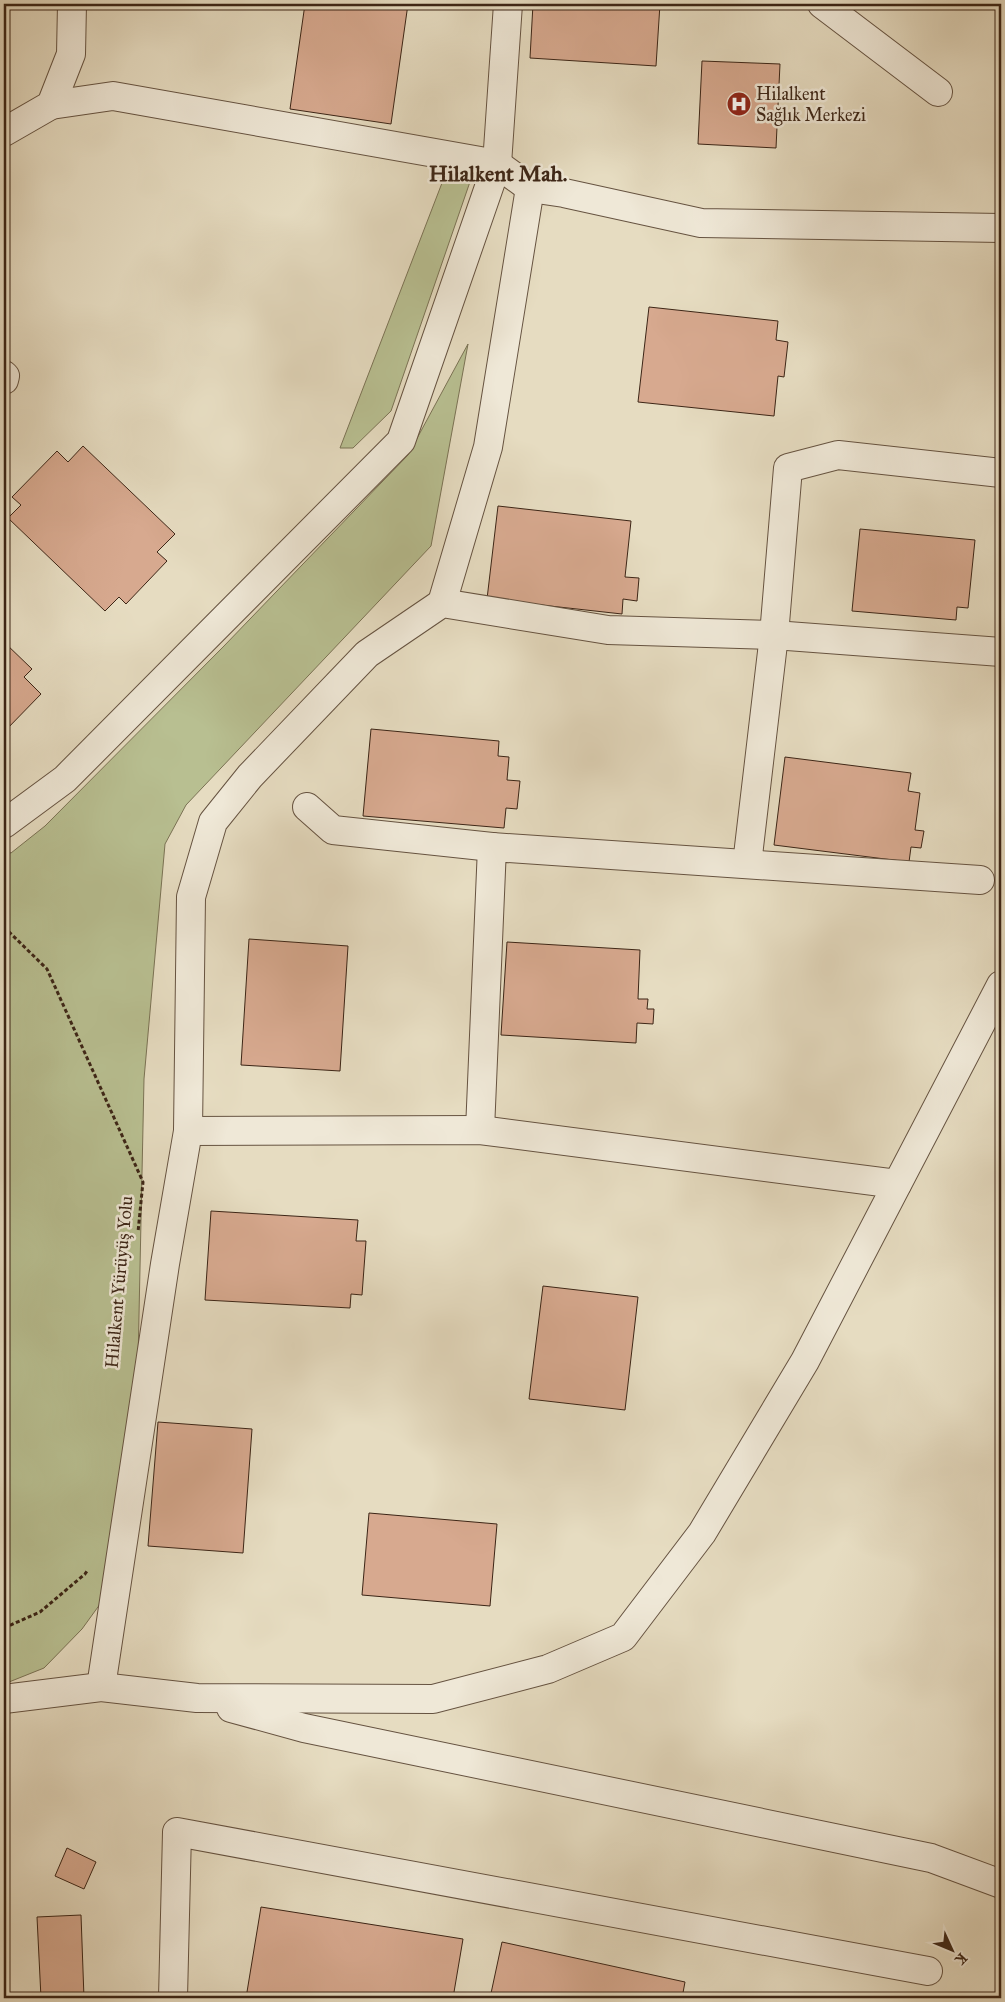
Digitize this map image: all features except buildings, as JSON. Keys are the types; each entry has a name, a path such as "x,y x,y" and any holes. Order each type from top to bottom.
{"street":[{"path":"51,105 71,54 72,4"},
{"path":"4,824 65,779 401,441 497,164 508,4"},
{"path":"822,4 938,92"},
{"path":"4,132 51,105 113,96 497,164 530,188 564,193 701,223 1001,228"},
{"path":"101,1687 165,1264 188,1131 191,896 213,822 250,776 367,654 442,602 488,447 530,188"},
{"path":"4,375 4,380"},
{"path":"747,864 774,634 788,468 838,455 1001,473"},
{"path":"442,602 608,630 774,634 1001,652"},
{"path":"307,807 333,830 492,847 980,880"},
{"path":"480,1130 492,847"},
{"path":"4,1699 101,1687 197,1698 433,1699 548,1669 623,1637 702,1533 805,1360 1001,985"},
{"path":"188,1131 480,1130 897,1184"},
{"path":"197,1698 304,1728 931,1858 1001,1884"},
{"path":"173,1998 177,1832 928,1971"}],"path":[{"name":"Hilalkent Yürüyüş Yolu","path":"4,927 46,969 143,1182 137,1241"},
{"path":"4,1628 40,1612 85,1574 88,1566"}],"green space":[{"path":"447,170 472,176 391,411 353,448 340,448"},
{"path":"468,344 431,546 186,805 165,844 144,1079 137,1410 103,1600 82,1629 44,1668 4,1684 4,851 11,853 45,826 224,646 408,455"}],"place":[{"name":"Hilalkent Sağlık Merkezi","path":"739,104"}],"district":[{"name":"Hilalkent Mah.","path":"498,173"}]}
